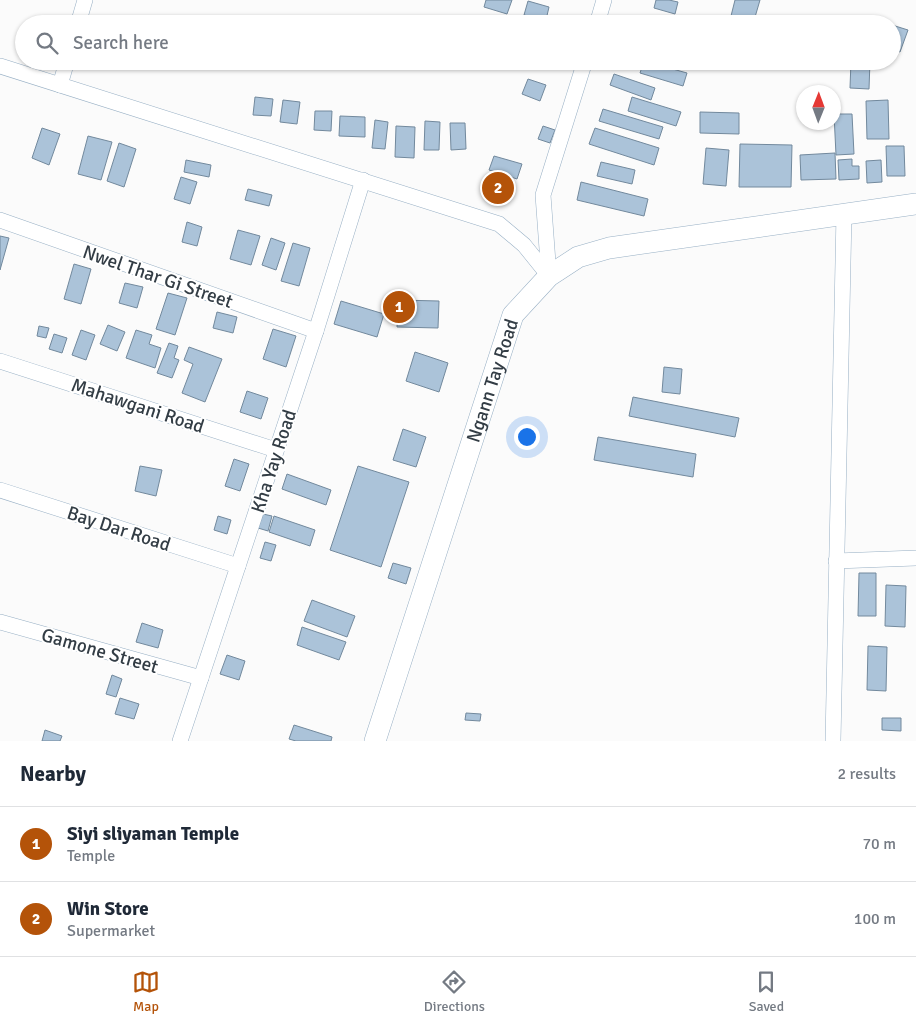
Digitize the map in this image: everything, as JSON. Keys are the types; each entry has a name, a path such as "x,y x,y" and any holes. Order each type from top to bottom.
{"main road":[{"name":"Ngann Tay Road","path":"375,741 513,315 549,276 578,257 609,248 916,204"}],"street":[{"path":"81,15 85,0"},
{"path":"600,15 604,0"},
{"path":"0,66 499,224 524,245 549,276"},
{"path":"60,85 64,70"},
{"path":"549,276 543,195 582,70"},
{"name":"Kha Yay Road","path":"180,741 316,331 363,180"},
{"path":"833,741 844,214"},
{"name":"Nwel Thar Gi Street","path":"0,220 316,331"},
{"name":"Mahawgani Road","path":"0,361 276,450"},
{"name":"Bay Dar Road","path":"0,490 238,566"},
{"path":"836,561 916,558"},
{"name":"Gamone Street","path":"0,622 201,678"}],"building":[{"path":"486,0 512,0 507,14 484,7"},
{"path":"656,0 678,2 675,14 654,8"},
{"path":"735,0 760,0 756,15 731,15"},
{"path":"528,1 549,7 547,15 524,15"},
{"path":"901,28 908,30 901,49"},
{"path":"641,70 676,70 687,73 683,86 640,73"},
{"path":"851,70 870,70 869,89 850,88"},
{"path":"614,74 655,88 651,100 610,85"},
{"path":"528,79 546,85 540,101 522,94"},
{"path":"255,97 273,99 271,116 253,115"},
{"path":"632,97 681,112 676,126 628,111"},
{"path":"283,100 300,102 297,124 280,122"},
{"path":"888,100 889,139 867,139 866,101"},
{"path":"603,109 663,127 659,139 599,121"},
{"path":"315,111 332,111 331,131 314,130"},
{"path":"700,112 739,113 739,134 700,133"},
{"path":"841,114 852,114 854,154 836,155 835,130 841,130"},
{"path":"340,116 365,117 365,137 339,136"},
{"path":"375,120 388,122 385,149 372,148"},
{"path":"425,121 440,122 439,150 424,150"},
{"path":"450,123 465,123 466,149 451,150"},
{"path":"396,126 415,127 414,158 395,157"},
{"path":"543,126 555,130 550,143 538,139"},
{"path":"42,128 60,134 49,165 32,158"},
{"path":"595,128 659,148 654,165 589,144"},
{"path":"88,136 112,142 101,180 78,174"},
{"path":"119,143 136,149 124,187 107,181"},
{"path":"740,144 792,145 791,187 739,187"},
{"path":"886,146 904,146 905,176 887,176"},
{"path":"706,148 729,150 726,186 703,184"},
{"path":"835,153 836,179 801,180 800,155"},
{"path":"494,156 522,164 517,179 489,170"},
{"path":"852,159 852,166 859,166 859,179 839,180 838,160"},
{"path":"186,160 211,165 209,177 184,172"},
{"path":"881,160 882,182 867,183 866,161"},
{"path":"601,162 635,170 632,184 597,176"},
{"path":"181,177 197,182 190,204 174,199"},
{"path":"581,182 648,199 644,216 577,200"},
{"path":"248,189 272,195 269,206 245,200"},
{"path":"187,222 202,227 197,246 182,242"},
{"path":"238,230 260,236 251,265 230,259"},
{"path":"0,236 9,238 0,270"},
{"path":"271,238 285,243 276,270 262,265"},
{"path":"293,243 310,248 299,286 281,281"},
{"path":"74,264 91,269 81,304 64,299"},
{"path":"125,283 143,287 137,308 119,303"},
{"path":"168,293 187,298 175,335 156,329"},
{"path":"398,300 439,301 438,328 397,327"},
{"path":"341,301 384,314 377,337 334,324"},
{"path":"217,312 237,317 233,333 213,328"},
{"path":"108,325 125,332 117,351 100,344"},
{"path":"39,326 49,328 46,338 37,336"},
{"path":"273,329 296,336 286,367 263,359"},
{"path":"81,330 95,335 86,360 72,355"},
{"path":"136,330 152,335 149,344 161,348 155,368 126,358"},
{"path":"54,334 67,338 62,353 49,349"},
{"path":"169,343 178,346 174,358 179,360 172,378 157,373"},
{"path":"189,347 222,359 205,402 182,393 193,364 184,360"},
{"path":"415,352 448,363 439,392 406,381"},
{"path":"664,367 682,369 680,394 662,392"},
{"path":"247,391 268,398 261,419 240,412"},
{"path":"633,397 739,418 735,437 629,416"},
{"path":"403,429 426,437 416,467 393,460"},
{"path":"598,437 696,454 693,477 594,460"},
{"path":"234,459 249,464 240,491 225,486"},
{"path":"140,466 162,470 156,496 135,491"},
{"path":"358,466 409,482 381,567 330,550"},
{"path":"287,474 331,490 326,505 282,489"},
{"path":"263,514 272,516 268,531 258,528"},
{"path":"218,516 231,520 227,534 214,530"},
{"path":"274,516 315,530 310,546 269,532"},
{"path":"265,542 276,545 271,561 260,558"},
{"path":"393,563 411,568 406,584 388,578"},
{"path":"859,573 876,573 876,616 858,616"},
{"path":"886,585 906,586 905,627 885,626"},
{"path":"312,600 355,616 347,637 304,621"},
{"path":"142,623 163,630 158,648 136,642"},
{"path":"302,627 346,642 339,660 297,645"},
{"path":"868,646 887,647 886,691 867,690"},
{"path":"227,655 245,661 239,680 220,674"},
{"path":"112,675 122,679 116,697 106,694"},
{"path":"120,698 139,704 134,719 115,714"},
{"path":"466,713 481,714 480,721 465,720"},
{"path":"882,718 901,718 901,731 882,730"},
{"path":"294,725 332,737 331,741 296,741 289,739"},
{"path":"45,730 62,736 60,741 42,741"}],"place":[{"name":"Win Store","path":"498,188"},
{"name":"Siyi sliyaman Temple","path":"399,307"}]}
